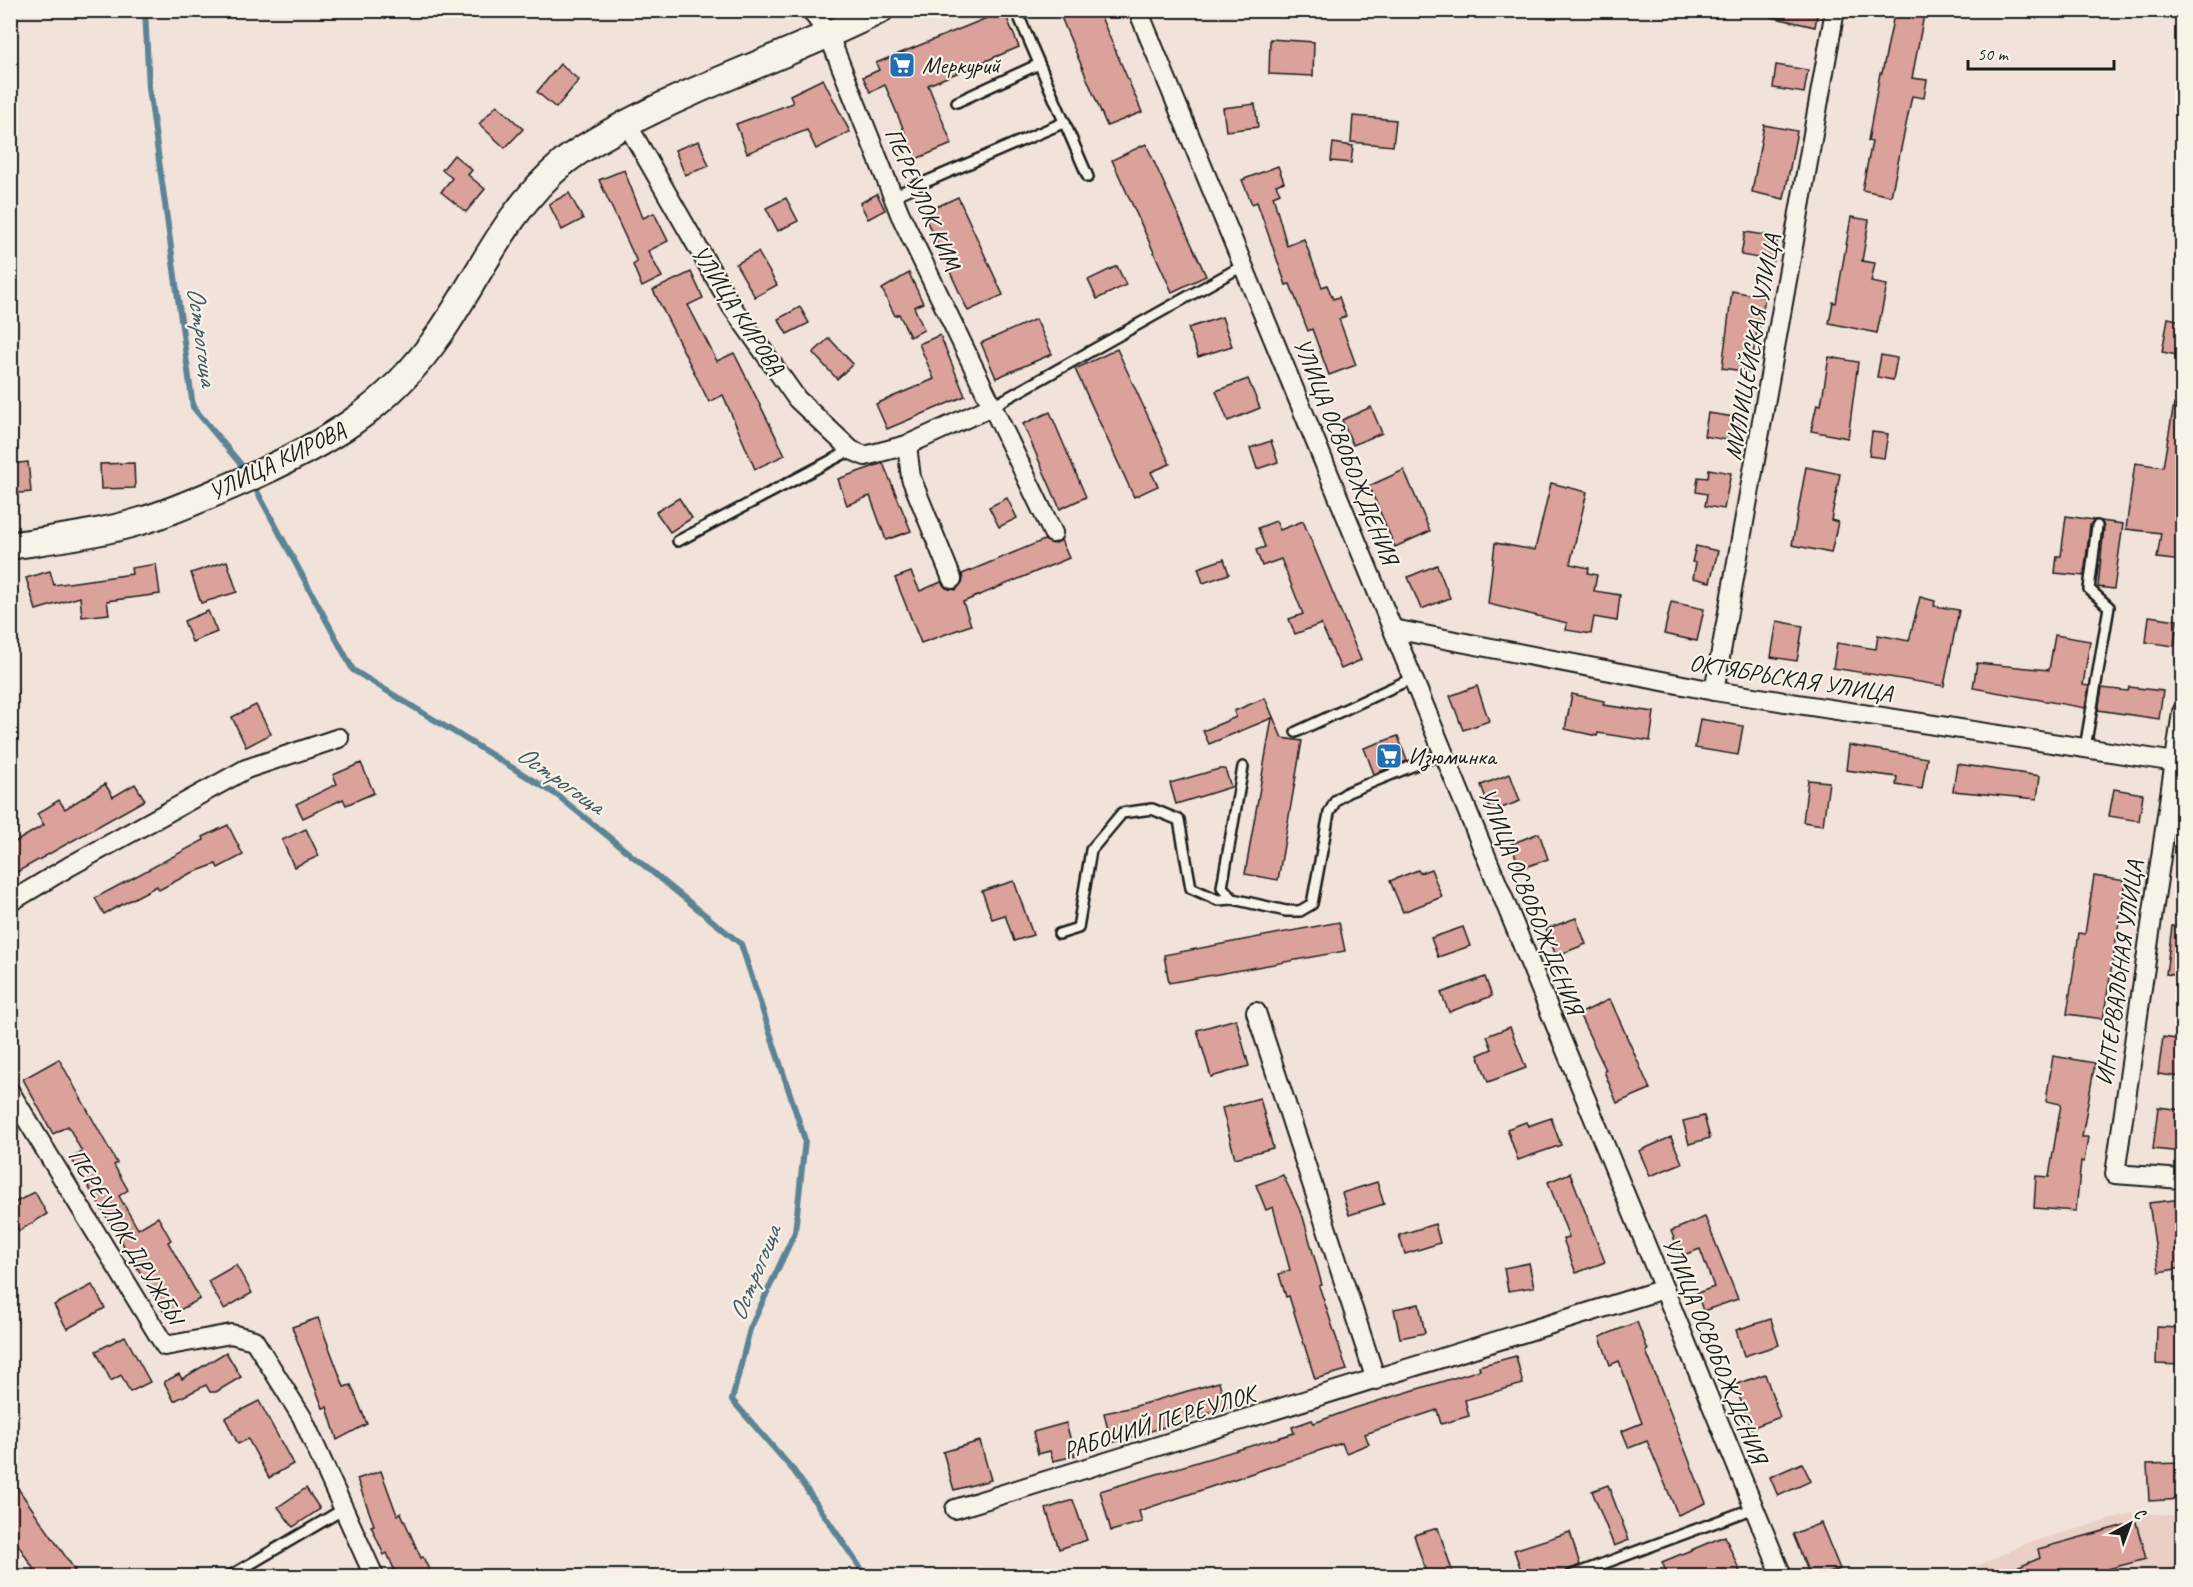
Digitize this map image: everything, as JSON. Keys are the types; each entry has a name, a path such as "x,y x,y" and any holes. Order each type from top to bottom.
{"main road":[{"name":"УЛИЦА КИРОВА","path":"10,546 140,521 202,498 292,459 351,425 399,383 440,333 519,206 567,159 627,124 704,87 829,36 880,10"}],"street":[{"name":"ПЕРЕУЛОК КИМ","path":"811,10 829,36 893,196 1053,533"},
{"name":"УЛИЦА ОСВОБОЖДЕНИЯ","path":"1138,10 1782,1576"},
{"name":"МИЛИЦЕЙСКАЯ УЛИЦА","path":"1714,691 1835,10"},
{"name":"УЛИЦА КИРОВА","path":"627,124 732,307 797,399 851,450"},
{"path":"851,450 865,456 907,445 993,406"},
{"path":"907,445 911,478 952,579"},
{"name":"ОКТЯБРЬСКАЯ УЛИЦА","path":"1393,629 1714,691 2178,762"},
{"name":"ИНТЕРВАЛЬНАЯ УЛИЦА","path":"2182,712 2178,762 2115,1174 2182,1179"},
{"path":"10,903 70,866 246,769 339,738"},
{"path":"1256,1012 1376,1380"},
{"name":"ПЕРЕУЛОК ДРУЖБЫ","path":"10,1092 165,1346 231,1334 254,1340 302,1416 342,1510 374,1576"},
{"name":"РАБОЧИЙ ПЕРЕУЛОК","path":"956,1509 1664,1289"}],"lane":[{"path":"1016,10 1089,177"},
{"path":"957,102 1040,64"},
{"path":"893,196 1065,122"},
{"path":"993,406 1244,265"},
{"path":"678,541 851,450"},
{"path":"2085,748 2109,607 2089,589 2097,526"},
{"path":"1296,732 1413,678"},
{"path":"1059,934 1078,928 1091,850 1122,813 1152,809 1179,820 1191,888 1218,900 1233,899 1286,911 1300,911 1312,904 1329,813 1336,800 1348,792 1444,753"},
{"path":"1233,899 1222,887 1243,767"},
{"path":"1570,1576 1754,1508"},
{"path":"230,1576 342,1510"}],"shaded area":[{"path":"2136,1512 2182,1516 2182,1576 1957,1576 2027,1543"}],"building":[{"path":"1058,10 1098,10 1142,112 1107,126"},
{"path":"1772,10 1818,10 1815,27 1771,17"},
{"path":"1895,10 1925,10 1912,78 1927,80 1924,98 1912,96 1891,196 1862,190 1872,142 1868,141 1880,73 1882,73"},
{"path":"1004,11 1019,47 928,85 952,144 916,159 885,85 870,92 863,77 879,70 876,63"},
{"path":"1270,39 1314,42 1313,76 1269,74"},
{"path":"560,64 579,80 556,108 537,92"},
{"path":"1776,65 1808,70 1804,93 1773,88"},
{"path":"823,79 850,132 816,149 807,130 747,153 736,124 793,103 790,95"},
{"path":"1255,104 1258,127 1226,131 1223,108"},
{"path":"497,105 523,129 505,148 479,124"},
{"path":"1353,116 1396,120 1393,146 1351,142"},
{"path":"1764,125 1797,131 1784,199 1752,192"},
{"path":"699,141 709,166 685,175 675,150"},
{"path":"1333,143 1353,146 1351,163 1331,161"},
{"path":"1146,144 1206,276 1172,292 1112,160"},
{"path":"454,155 472,170 468,175 485,189 466,212 441,192 452,178 442,170"},
{"path":"1278,166 1284,182 1276,185 1280,193 1273,196 1287,246 1304,239 1322,287 1327,285 1333,299 1339,297 1346,316 1339,319 1356,365 1329,375 1312,329 1308,331 1290,284 1286,285 1257,202 1252,204 1242,180"},
{"path":"624,170 643,218 654,213 668,241 648,251 662,277 642,287 633,265 637,262 599,180"},
{"path":"569,193 583,219 562,230 549,204"},
{"path":"877,194 885,210 868,219 860,203"},
{"path":"958,197 1003,295 968,311 923,213"},
{"path":"786,198 798,221 778,231 766,208"},
{"path":"1851,217 1869,220 1862,261 1875,263 1871,282 1887,285 1877,333 1829,323 1833,302 1836,303"},
{"path":"1745,232 1778,237 1774,261 1741,255"},
{"path":"758,252 777,285 755,297 736,264"},
{"path":"1117,266 1126,285 1097,299 1088,280"},
{"path":"691,272 703,298 688,305 717,361 734,353 785,455 755,469 723,395 709,402 653,290"},
{"path":"909,273 923,303 914,307 924,330 910,337 899,314 895,316 882,289"},
{"path":"1732,291 1765,297 1750,372 1722,368"},
{"path":"800,307 809,323 787,334 778,319"},
{"path":"1222,317 1232,346 1198,357 1188,328"},
{"path":"2168,318 2182,321 2182,356 2162,352"},
{"path":"1036,319 1052,354 996,378 981,343"},
{"path":"940,335 965,396 887,429 876,404 934,379 919,344"},
{"path":"829,338 853,364 837,379 813,353"},
{"path":"1117,349 1170,464 1151,472 1158,486 1134,497 1075,369"},
{"path":"1881,355 1897,358 1893,380 1877,377"},
{"path":"1829,357 1858,362 1848,438 1811,431 1817,404 1821,405"},
{"path":"1248,379 1260,408 1228,421 1216,391"},
{"path":"2174,404 2182,405 2182,561 2157,558 2161,533 2126,529 2135,463 2163,467"},
{"path":"1371,407 1382,433 1353,445 1342,420"},
{"path":"1050,412 1086,497 1060,509 1023,424"},
{"path":"1708,413 1741,418 1737,442 1704,436"},
{"path":"1872,432 1888,434 1884,458 1869,456"},
{"path":"1271,441 1278,462 1257,469 1250,448"},
{"path":"28,462 31,492 10,494 10,464"},
{"path":"134,463 135,488 101,489 100,464"},
{"path":"883,463 911,531 886,540 870,496 847,505 838,479"},
{"path":"1806,467 1840,474 1831,520 1838,522 1831,553 1792,545"},
{"path":"1709,469 1731,473 1724,509 1705,506 1707,494 1696,492 1698,477 1708,478"},
{"path":"1404,470 1430,531 1395,547 1369,486"},
{"path":"1551,483 1587,492 1570,564 1589,568 1588,573 1597,575 1594,591 1620,595 1617,621 1594,617 1591,634 1566,630 1567,623 1488,604 1495,543 1535,550"},
{"path":"679,498 692,518 670,532 656,512"},
{"path":"1007,498 1017,518 999,527 989,507"},
{"path":"2066,516 2094,520 2090,525 2084,576 2055,573 2057,556 2061,556"},
{"path":"1276,521 1280,530 1303,521 1361,660 1341,669 1321,624 1295,634 1289,619 1303,614 1281,559 1262,566 1256,550 1265,547 1258,528"},
{"path":"2101,521 2123,524 2114,589 2098,587 2104,527"},
{"path":"1044,540 1053,544 1061,540 1069,558 963,602 971,625 921,643 895,578 911,572 920,591 941,582 946,588 956,590 963,581 962,574"},
{"path":"1696,546 1718,551 1710,582 1693,578 1696,563 1692,562"},
{"path":"1224,559 1229,574 1203,583 1198,568"},
{"path":"227,561 237,592 201,603 191,573"},
{"path":"156,564 160,594 107,601 109,614 82,617 80,597 36,610 26,578 50,571 54,585 132,574 131,568"},
{"path":"1437,565 1450,598 1421,609 1408,577"},
{"path":"1920,597 1935,601 1934,606 1959,610 1944,686 1833,668 1837,643 1876,649 1878,635 1909,641"},
{"path":"1671,602 1704,609 1697,641 1664,634"},
{"path":"208,611 217,632 192,642 184,621"},
{"path":"2149,616 2177,620 2174,646 2146,642"},
{"path":"1777,621 1803,626 1797,661 1771,657"},
{"path":"2055,635 2090,641 2083,685 2089,686 2085,708 1973,688 1977,663 2049,670"},
{"path":"1477,686 1489,721 1463,730 1450,696"},
{"path":"2129,687 2163,691 2159,719 2098,710 2102,688 2128,691"},
{"path":"1572,694 1604,701 1603,705 1654,712 1650,741 1598,733 1597,736 1565,729"},
{"path":"1265,698 1282,738 1302,741 1278,880 1245,874 1272,718 1209,744 1203,731 1236,717 1234,711"},
{"path":"256,705 271,734 246,747 232,717"},
{"path":"1700,719 1743,726 1738,755 1695,748"},
{"path":"1398,736 1407,761 1374,774 1364,748"},
{"path":"1849,745 1927,758 1922,789 1896,785 1897,777 1846,770"},
{"path":"361,763 374,793 346,805 343,799 303,818 296,804 337,784 333,775"},
{"path":"1957,764 2040,776 2037,799 1953,791"},
{"path":"1225,769 1231,787 1176,804 1170,783"},
{"path":"1510,774 1520,801 1491,812 1481,785"},
{"path":"1808,780 1829,782 1823,825 1803,822"},
{"path":"105,784 113,797 135,784 145,800 10,876 10,845 44,825 37,814 59,800 65,809"},
{"path":"2114,789 2143,794 2139,821 2109,816"},
{"path":"228,825 243,855 218,868 216,864 189,874 159,890 157,886 104,914 95,898"},
{"path":"306,829 319,856 294,867 282,840"},
{"path":"1539,833 1548,859 1520,869 1511,844"},
{"path":"1431,869 1442,897 1403,912 1390,881 1418,870 1420,873"},
{"path":"2094,876 2126,881 2103,1019 2067,1014 2079,933 2085,934"},
{"path":"1014,881 1033,935 1014,941 1005,915 992,919 982,891"},
{"path":"1576,918 1586,944 1556,956 1546,929"},
{"path":"1339,922 1345,951 1169,983 1164,955"},
{"path":"2172,926 2182,926 2182,976 2166,974"},
{"path":"1463,927 1470,946 1438,957 1431,938"},
{"path":"1485,977 1492,996 1449,1012 1441,993"},
{"path":"1610,999 1650,1089 1617,1103 1604,1071 1606,1070 1579,1014"},
{"path":"1236,1019 1249,1066 1211,1077 1197,1030"},
{"path":"1510,1027 1526,1068 1488,1082 1478,1055 1492,1049 1487,1036"},
{"path":"2163,1037 2182,1040 2182,1077 2158,1074"},
{"path":"2053,1056 2095,1063 2082,1137 2088,1137 2084,1162 2081,1161 2076,1211 2034,1208 2036,1176 2049,1177 2061,1104 2046,1101"},
{"path":"59,1059 117,1163 114,1165 128,1190 119,1196 138,1229 158,1217 171,1240 168,1242 200,1299 167,1317 71,1158 82,1152 68,1126 53,1134 23,1079"},
{"path":"1260,1098 1273,1148 1235,1158 1222,1108"},
{"path":"2158,1107 2182,1110 2182,1152 2153,1149"},
{"path":"1704,1116 1710,1138 1689,1144 1683,1121"},
{"path":"1551,1118 1561,1145 1518,1160 1507,1129 1526,1122 1528,1126"},
{"path":"1671,1137 1682,1163 1650,1176 1639,1151"},
{"path":"1570,1173 1605,1262 1576,1273 1563,1239 1569,1237 1548,1182"},
{"path":"1283,1175 1303,1217 1322,1285 1319,1286 1347,1370 1315,1379 1289,1296 1286,1297 1279,1274 1290,1270 1273,1207 1266,1210 1256,1185"},
{"path":"1377,1182 1384,1204 1349,1215 1342,1193"},
{"path":"35,1192 47,1214 19,1231 10,1216 10,1205"},
{"path":"2182,1199 2182,1268 2159,1272 2149,1203"},
{"path":"1705,1217 1738,1299 1703,1311 1697,1293 1714,1287 1700,1249 1681,1256 1671,1231"},
{"path":"1435,1224 1440,1243 1405,1254 1399,1235"},
{"path":"1529,1263 1534,1287 1508,1291 1504,1268"},
{"path":"236,1265 252,1293 224,1309 208,1281"},
{"path":"92,1285 105,1308 67,1329 54,1305"},
{"path":"1419,1304 1425,1333 1400,1338 1394,1309"},
{"path":"318,1318 344,1387 351,1385 367,1424 337,1440 327,1407 323,1408 292,1327"},
{"path":"1771,1319 1779,1345 1744,1356 1736,1330"},
{"path":"1637,1322 1648,1350 1646,1351 1706,1503 1678,1515 1647,1441 1629,1448 1622,1431 1642,1423 1619,1361 1610,1365 1600,1337"},
{"path":"2157,1327 2182,1328 2182,1365 2156,1364"},
{"path":"125,1336 150,1382 130,1392 121,1375 111,1381 96,1351"},
{"path":"226,1352 241,1377 216,1392 210,1392 206,1385 174,1401 164,1382 179,1374 182,1379"},
{"path":"1516,1356 1523,1384 1465,1400 1469,1416 1441,1424 1437,1410 1365,1434 1369,1444 1346,1453 1342,1443 1139,1511 1142,1522 1111,1531 1100,1491 1294,1433 1292,1427 1312,1420 1314,1423 1355,1408 1480,1370 1479,1366"},
{"path":"1765,1374 1780,1417 1751,1428 1735,1385"},
{"path":"1219,1382 1227,1408 1111,1443 1104,1413"},
{"path":"259,1401 293,1464 269,1478 248,1439 238,1444 225,1418"},
{"path":"1066,1423 1075,1456 1053,1461 1050,1451 1038,1454 1033,1432"},
{"path":"980,1441 991,1480 954,1490 943,1452"},
{"path":"1802,1463 1811,1481 1778,1496 1770,1477"},
{"path":"2182,1463 2182,1499 2149,1501 2147,1464"},
{"path":"381,1471 397,1515 401,1513 421,1558 423,1557 432,1576 397,1576 387,1553 384,1555 371,1526 374,1525 357,1479"},
{"path":"10,1477 75,1570 66,1576 38,1576 10,1532"},
{"path":"1608,1485 1629,1540 1614,1546 1592,1491"},
{"path":"306,1488 320,1509 293,1527 278,1507"},
{"path":"1073,1500 1087,1540 1059,1549 1046,1509"},
{"path":"2136,1522 2146,1559 2081,1576 1998,1576 2040,1558 2038,1549"},
{"path":"1821,1523 1840,1569 1822,1576 1810,1576 1793,1534"},
{"path":"1438,1528 1454,1576 1427,1576 1414,1535"},
{"path":"1570,1532 1580,1565 1567,1570 1563,1576 1523,1576 1514,1550"},
{"path":"1725,1536 1740,1572 1729,1576 1668,1576 1662,1562"}],"waterway":[{"name":"Острогоща","path":"145,10 149,88 193,407 248,473"},
{"name":"Острогоща","path":"252,482 353,670 557,795 741,944 805,1140 795,1232 750,1329 732,1400 794,1471 866,1576"}],"place":[{"name":"Меркурий","path":"902,65"},
{"name":"Изюминка","path":"1389,756"}]}
